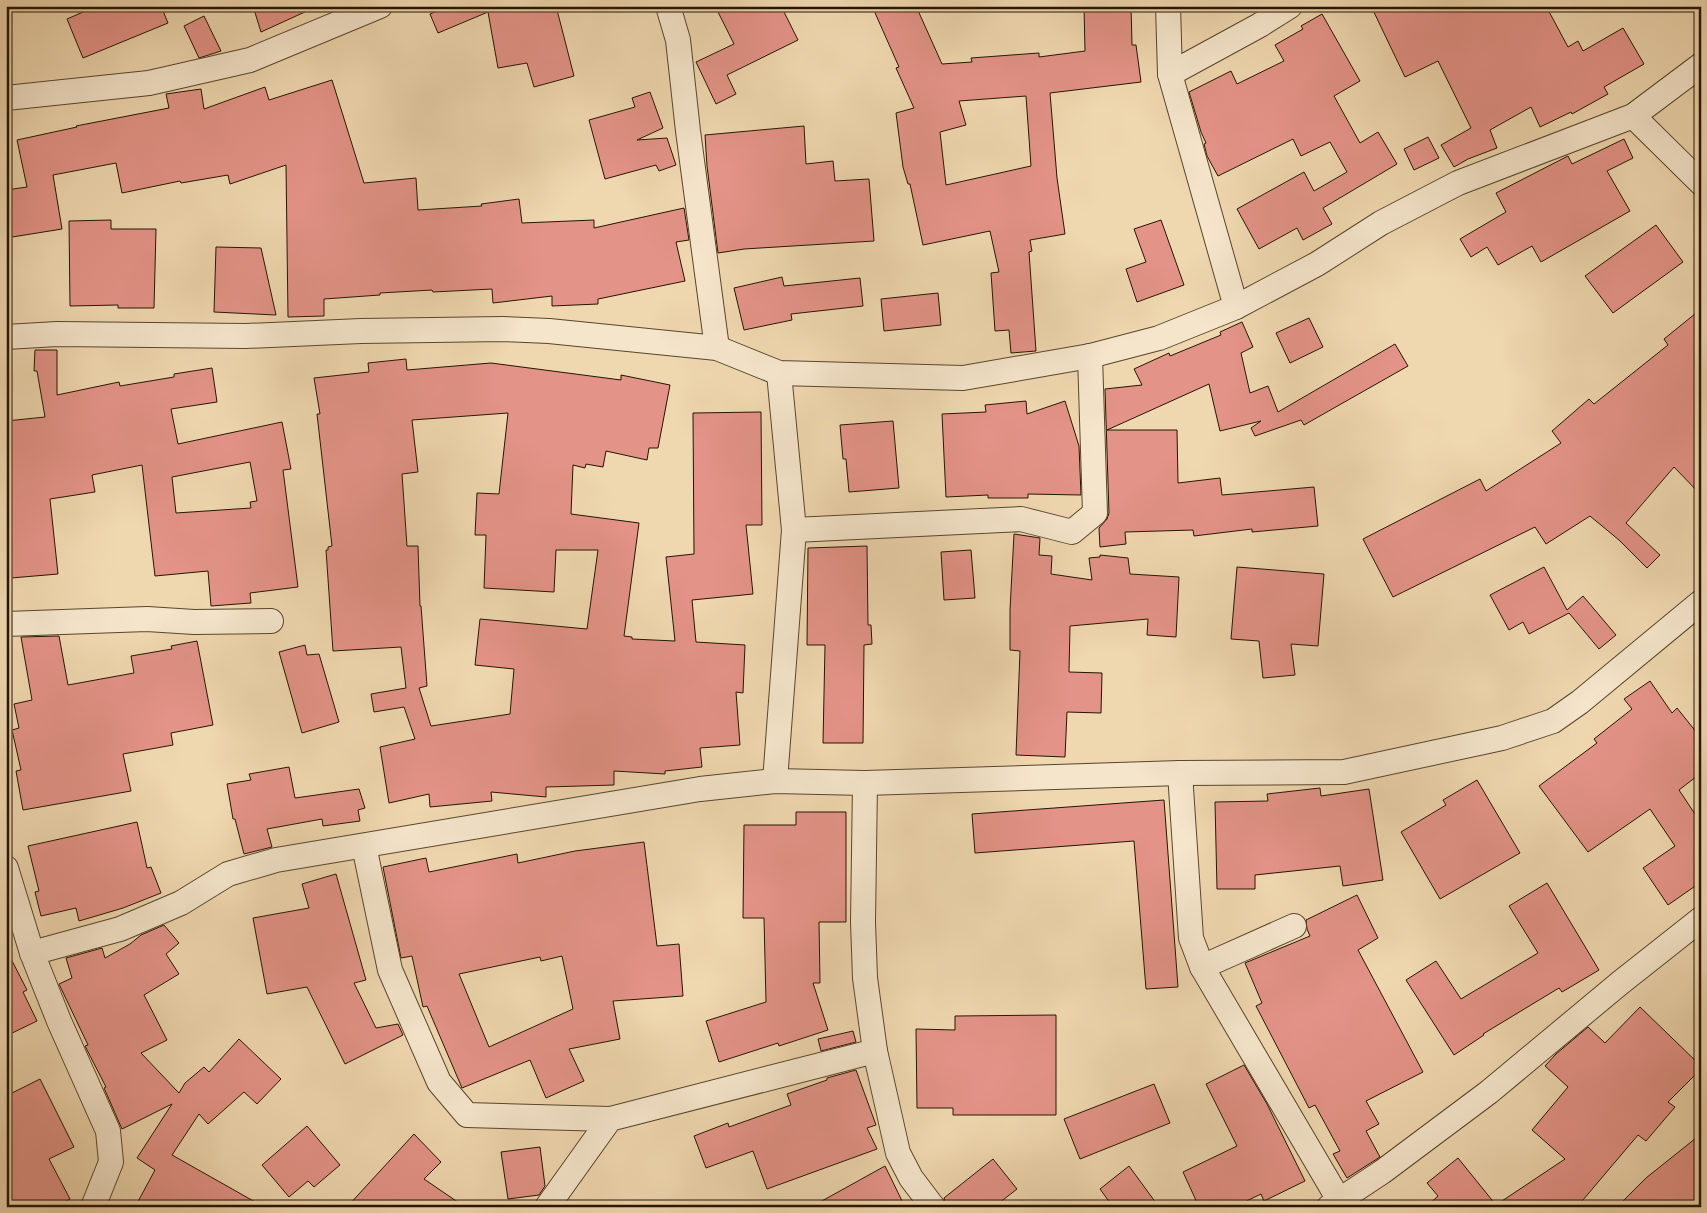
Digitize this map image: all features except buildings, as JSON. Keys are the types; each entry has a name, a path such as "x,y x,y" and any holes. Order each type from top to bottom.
{"street":[{"path":"6,98 150,83 250,60 345,13 380,6"},
{"path":"668,6 678,40 688,131 717,348"},
{"path":"1168,6 1170,74 1236,307"},
{"path":"1170,74 1260,25 1290,6"},
{"path":"6,337 57,334 246,336 361,331 503,329 549,331 717,348 779,373 963,378 1090,356 1159,338 1236,307 1317,264 1381,223 1458,183 1633,116 1701,65"},
{"path":"1633,116 1701,182"},
{"path":"794,530 1021,519 1072,532 1095,513 1090,356"},
{"path":"775,781 794,530 779,373"},
{"path":"32,953 120,929 181,903 228,874 276,860 700,790 775,781 865,783 1180,773 1344,772 1502,738 1553,721 1580,702 1701,602"},
{"path":"6,624 147,619 194,622 271,621"},
{"path":"1180,773 1191,938 1202,967 1334,1203 1382,1172 1489,1092 1620,983 1701,919"},
{"path":"865,783 863,922 865,978 875,1052 898,1153 911,1178 932,1207"},
{"path":"364,846 390,970 439,1082 467,1115 610,1119 875,1052"},
{"path":"6,869 32,953 59,1021 108,1131 111,1162 93,1207"},
{"path":"1202,967 1294,926"},
{"path":"547,1207 610,1119"}]}
